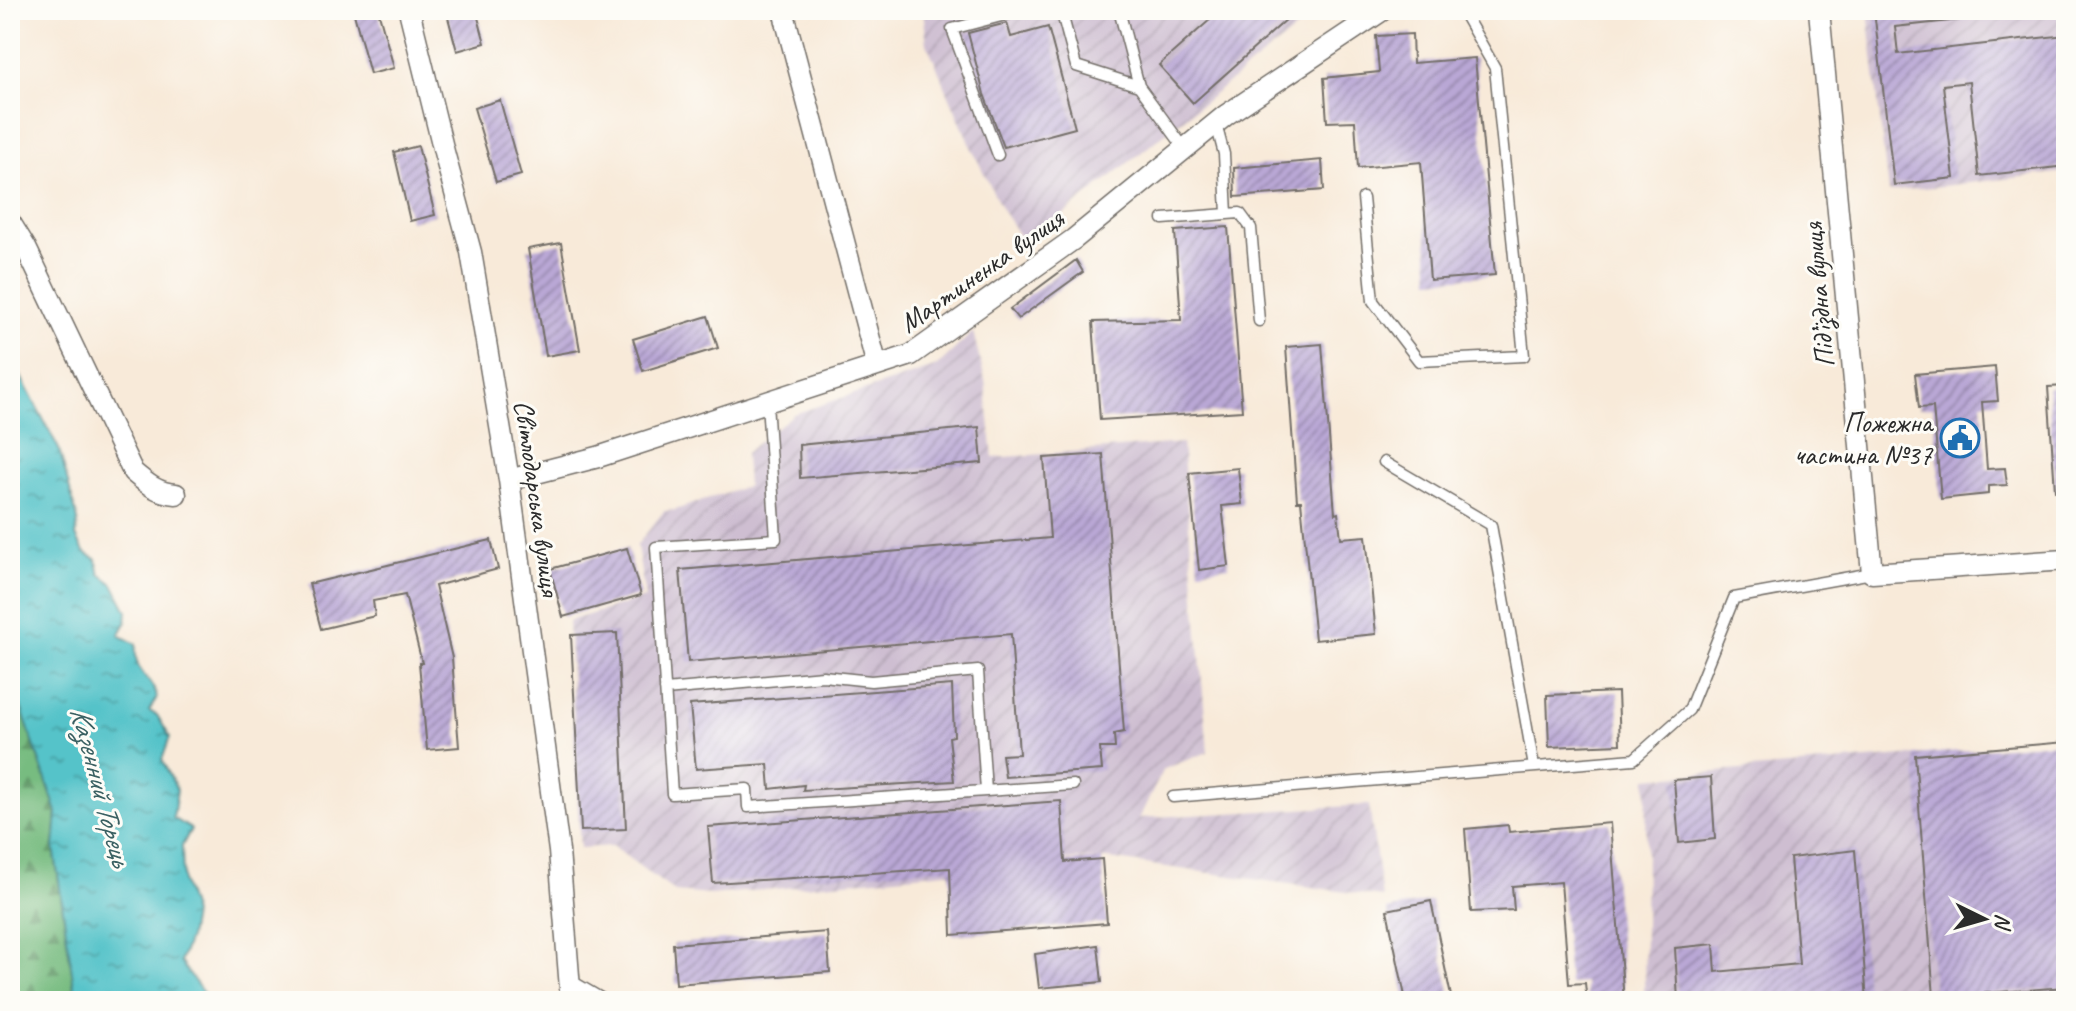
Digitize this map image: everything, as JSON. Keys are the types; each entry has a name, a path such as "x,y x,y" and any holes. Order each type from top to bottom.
{"street":[{"name":"Світлодарська вулиця","path":"409,10 471,252 509,480 559,851 571,991"},
{"path":"783,10 877,366"},
{"name":"Мартиненка вулиця","path":"509,480 598,457 911,355 1074,239 1216,124 1383,10"},
{"name":"Під’їздна вулиця","path":"1819,10 1872,573"},
{"path":"10,222 26,248 133,472 164,494 176,494"},
{"path":"1872,573 2066,560"}],"lane":[{"path":"998,155 952,29 1024,10"},
{"path":"1061,10 1076,66 1139,86"},
{"path":"1119,10 1139,86 1185,149"},
{"path":"1363,198 1373,301 1419,361 1524,356 1495,68 1462,10"},
{"path":"1216,124 1224,154 1227,214"},
{"path":"1163,219 1240,213 1251,228 1259,321"},
{"path":"767,402 776,539 656,547 672,794 747,789 748,807 1073,785"},
{"path":"1384,462 1491,525 1534,767"},
{"path":"1173,797 1634,759 1689,710 1734,598 1872,573"},
{"path":"665,690 823,676 871,681 978,671 986,791"},
{"path":"571,991 606,1001"}],"shaded area":[{"path":"923,10 1320,10 1025,245 1000,206 972,149 927,44"},
{"path":"1868,10 2066,10 2066,172 1888,192"},
{"path":"973,332 985,380 993,458 1182,443 1208,752 1164,769 1139,818 1369,805 1382,897 1109,859 1077,859 711,895 675,892 612,846 580,848 568,621 645,598 637,545 664,511 747,486 745,453 794,414 937,366"},
{"path":"2066,742 2066,1001 1644,1001 1647,778"}],"green space":[{"path":"10,675 57,812 54,847 76,1001 10,1001"}],"water":[{"name":"Казенний Торець","path":"10,356 59,449 78,520 76,536 84,552 96,559 100,574 113,584 127,611 126,623 119,635 136,644 139,669 154,689 157,697 149,711 157,715 170,737 162,760 177,790 173,818 191,829 182,846 183,882 193,914 189,938 180,962 204,994 204,1001 76,1001 54,847 57,812 10,675"}],"building":[{"path":"353,10 378,10 394,68 370,74"},
{"path":"446,10 476,10 485,43 457,51"},
{"path":"1221,10 1297,10 1193,103 1159,65"},
{"path":"1874,10 1967,10 1968,19 1895,27 1898,54 2066,35 2066,166 1979,176 1969,82 1943,85 1954,178 1894,185"},
{"path":"1007,23 1011,37 1048,27 1075,128 1004,147 984,94 968,33"},
{"path":"1412,34 1413,63 1475,58 1495,275 1430,280 1421,162 1358,168 1355,121 1327,122 1324,78 1379,72 1376,36"},
{"path":"500,100 521,175 496,182 474,108"},
{"path":"418,146 435,215 410,221 394,152"},
{"path":"1322,160 1324,190 1235,197 1234,168"},
{"path":"1228,227 1242,411 1100,420 1093,322 1181,320 1175,231"},
{"path":"561,243 580,350 546,356 528,249"},
{"path":"1076,260 1083,272 1018,319 1010,309"},
{"path":"708,316 718,348 643,371 633,339"},
{"path":"1322,344 1335,514 1338,513 1341,538 1366,536 1376,634 1315,640 1301,501 1297,501 1286,347"},
{"name":"Пожежна частина №37","path":"1995,367 1998,401 1982,402 1987,469 2005,468 2007,485 1988,486 1988,494 1941,499 1933,407 1919,408 1915,374"},
{"path":"2066,386 2066,490 2055,491 2048,387"},
{"path":"979,427 982,463 800,478 799,445"},
{"path":"1103,454 1124,732 1114,734 1115,748 1100,748 1102,770 1005,777 1002,755 1019,754 1011,634 688,662 680,570 1050,538 1044,458"},
{"path":"1238,468 1242,504 1222,506 1229,566 1199,570 1189,473"},
{"path":"491,540 498,569 435,586 452,658 459,747 427,750 419,663 422,663 405,595 373,601 375,616 321,629 309,584"},
{"path":"627,548 641,595 563,617 550,569"},
{"path":"617,633 626,829 581,831 571,635"},
{"path":"952,685 954,736 949,737 954,781 803,790 804,785 770,789 768,764 696,769 690,705"},
{"path":"1618,692 1620,744 1549,747 1547,695"},
{"path":"2066,742 2066,987 1934,997 1915,755"},
{"path":"1711,777 1715,839 1679,843 1674,780"},
{"path":"1061,801 1065,862 1102,859 1107,923 952,935 950,868 713,883 708,827"},
{"path":"1610,823 1624,1001 1587,1001 1585,983 1569,984 1561,882 1512,886 1514,910 1471,912 1465,829 1508,825 1509,832"},
{"path":"1855,850 1867,1001 1678,1001 1675,948 1714,944 1716,972 1799,964 1790,858"},
{"path":"1431,901 1452,1001 1406,1001 1387,910"},
{"path":"827,932 830,972 676,984 673,944"},
{"path":"1098,945 1102,982 1039,988 1035,954"}],"place":[{"name":"Пожежна частина №37","path":"1960,438"}]}
